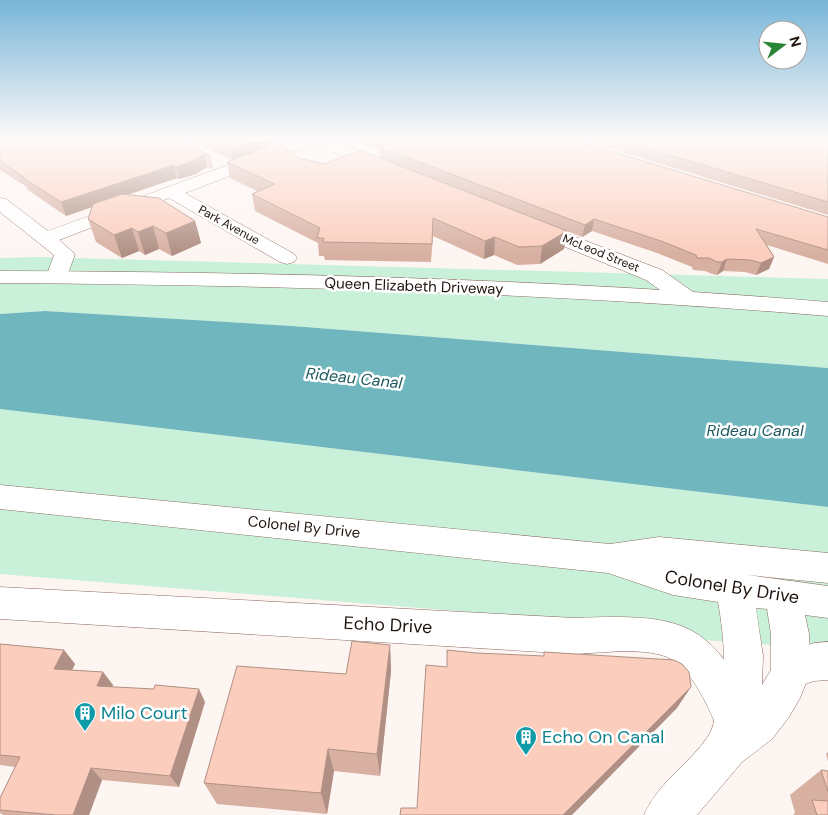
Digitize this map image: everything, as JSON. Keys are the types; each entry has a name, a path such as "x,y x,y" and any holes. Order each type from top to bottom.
{"street":[{"path":"46,238 208,178"},
{"name":"Park Avenue","path":"171,192 288,258"},
{"path":"0,203 65,254 58,277"},
{"name":"McLeod Street","path":"514,219 654,275 686,297"},
{"name":"Queen Elizabeth Driveway","path":"0,277 192,278 686,297 828,309"},
{"name":"Colonel By Drive","path":"0,497 608,558 673,580 730,573 828,568"},
{"path":"667,815 731,734 744,668 743,634 730,573"},
{"name":"Colonel By Drive","path":"730,573 782,595 828,602"},
{"path":"731,734 757,724 775,703 786,684 809,665 790,634 782,595"},
{"name":"Echo Drive","path":"0,604 575,636 614,634 670,641 685,646 713,678 726,700 731,734"}],"green space":[{"path":"38,257 828,279 828,368 292,326 45,311 0,314 0,258"},
{"path":"0,409 828,507 828,649 705,640 570,620 0,574"}],"water":[{"name":"Rideau Canal","path":"45,311 292,326 828,368 828,507 0,409 0,314"}],"building":[{"path":"24,178 134,178 61,202"},
{"path":"262,178 432,178 567,231 542,246 519,247 495,237 485,241 433,218 432,244 323,242 324,238 317,238 320,228 252,194 275,184"},
{"path":"462,178 699,178 828,217 828,250 756,229 774,257 761,263 750,260 727,259 717,262 709,258 697,258 696,255 661,241 594,219 585,225"},
{"path":"747,178 828,178 828,202"},
{"path":"122,194 159,198 195,221 166,233 153,226 138,232 132,228 114,235 88,219 93,204"},
{"path":"352,641 390,645 377,754 328,749 321,793 204,783 237,666 346,674"},
{"path":"0,644 64,650 54,669 103,672 97,686 154,689 155,685 199,689 170,776 91,768 73,815 0,810 0,798 20,757 0,755"},
{"name":"Echo On Canal","path":"447,650 544,656 544,652 674,660 682,664 689,672 691,687 563,815 400,815 401,808 417,808 426,665 447,667"},
{"path":"821,770 828,771 828,792"},
{"path":"812,800 828,801 828,815 817,815"}],"place":[{"name":"Milo Court","path":"85,732"},
{"name":"Echo On Canal","path":"526,756"}]}
